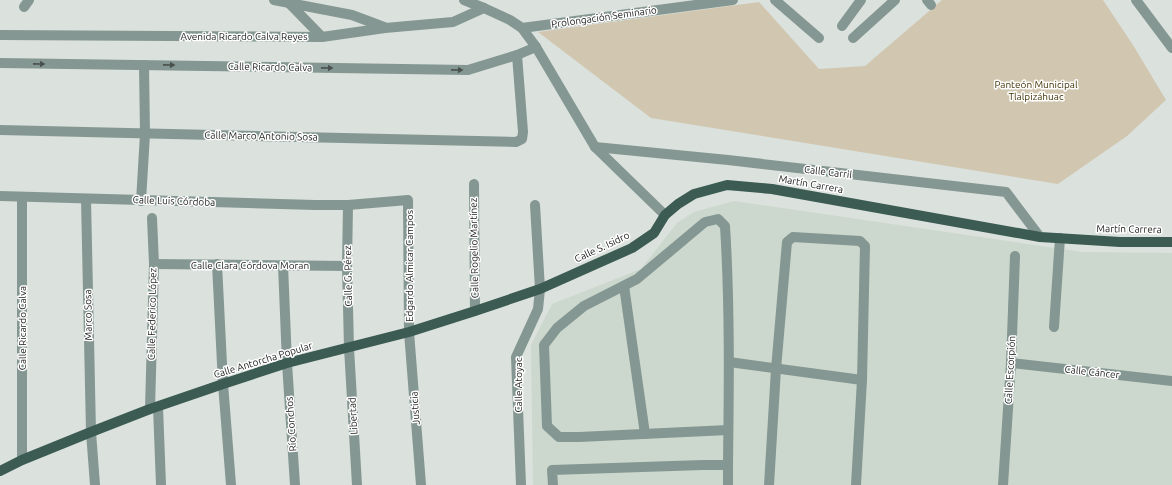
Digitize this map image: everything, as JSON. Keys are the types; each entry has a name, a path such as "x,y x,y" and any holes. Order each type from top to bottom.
{"main road":[{"name":"Martín Carrera","path":"665,216 678,204 694,194 728,185 772,189 1040,237 1120,242 1172,242"},
{"name":"Calle S. Isidro","path":"540,289 632,248 654,232 665,216"},
{"name":"Calle Antorcha Popular","path":"0,472 22,460 91,432 223,384 287,363 409,332 540,289"}],"street":[{"path":"274,0 352,15 385,28"},
{"path":"464,0 510,20 522,28 536,47 595,147 665,216"},
{"name":"Prolongación Seminario","path":"522,28 678,4 733,0"},
{"path":"775,0 819,38"},
{"path":"842,26 861,0"},
{"path":"854,38 895,0"},
{"path":"1136,0 1172,48"},
{"path":"288,2 322,36"},
{"name":"Avenida Ricardo Calva Reyes","path":"0,35 322,36 385,28 453,22 484,8"},
{"name":"Calle Ricardo Calva","path":"0,63 468,70 517,55 536,47"},
{"name":"Calle Marco Antonio Sosa","path":"0,130 516,142 522,140 523,132 517,55"},
{"path":"141,201 145,134 144,65"},
{"name":"Calle Carril","path":"595,147 728,160 1006,192 1040,237"},
{"name":"Calle Rogelio Martínez","path":"474,184 475,311"},
{"name":"Calle Luis Córdoba","path":"0,196 316,205 408,200"},
{"name":"Calle Ricardo Calva","path":"22,197 22,460"},
{"name":"Marco Sosa","path":"86,199 91,432 95,485"},
{"name":"Edgardo Almicar Campos","path":"408,200 409,332"},
{"name":"Calle G. Pérez","path":"348,204 346,266 349,348"},
{"name":"Calle Atoyac","path":"521,485 516,357 538,310 540,289 534,205"},
{"name":"Calle Federico López","path":"152,218 154,264 154,408 161,485"},
{"path":"728,430 579,437 559,436 546,426 544,346 557,328 584,306 638,279 705,222 718,219 725,226 728,277 729,362 728,485"},
{"path":"768,485 787,242 793,237 860,241 865,246 862,380 856,485"},
{"path":"1054,327 1060,238"},
{"name":"Calle Escorpión","path":"1003,485 1011,363 1015,256"},
{"name":"Calle Clara Córdova Moran","path":"154,264 346,266"},
{"path":"217,264 223,384 231,485"},
{"name":"Río Conchos","path":"283,265 287,363 295,485"},
{"path":"624,286 645,434"},
{"name":"Justicia","path":"409,332 421,485"},
{"name":"Libertad","path":"349,348 357,485"},
{"path":"729,362 862,380"},
{"name":"Calle Cáncer","path":"1011,363 1172,381"},
{"path":"552,485 552,470 728,465"}],"shaded area":[{"path":"734,201 1082,252 1172,253 1172,485 533,485 531,345 552,304 641,269 677,223 694,212"}],"green space":[{"name":"Panteón Municipal Tlalpizáhuac","path":"942,0 1103,0 1133,45 1166,100 1127,136 1058,184 651,118 538,32 759,2 819,69 865,66"}]}
